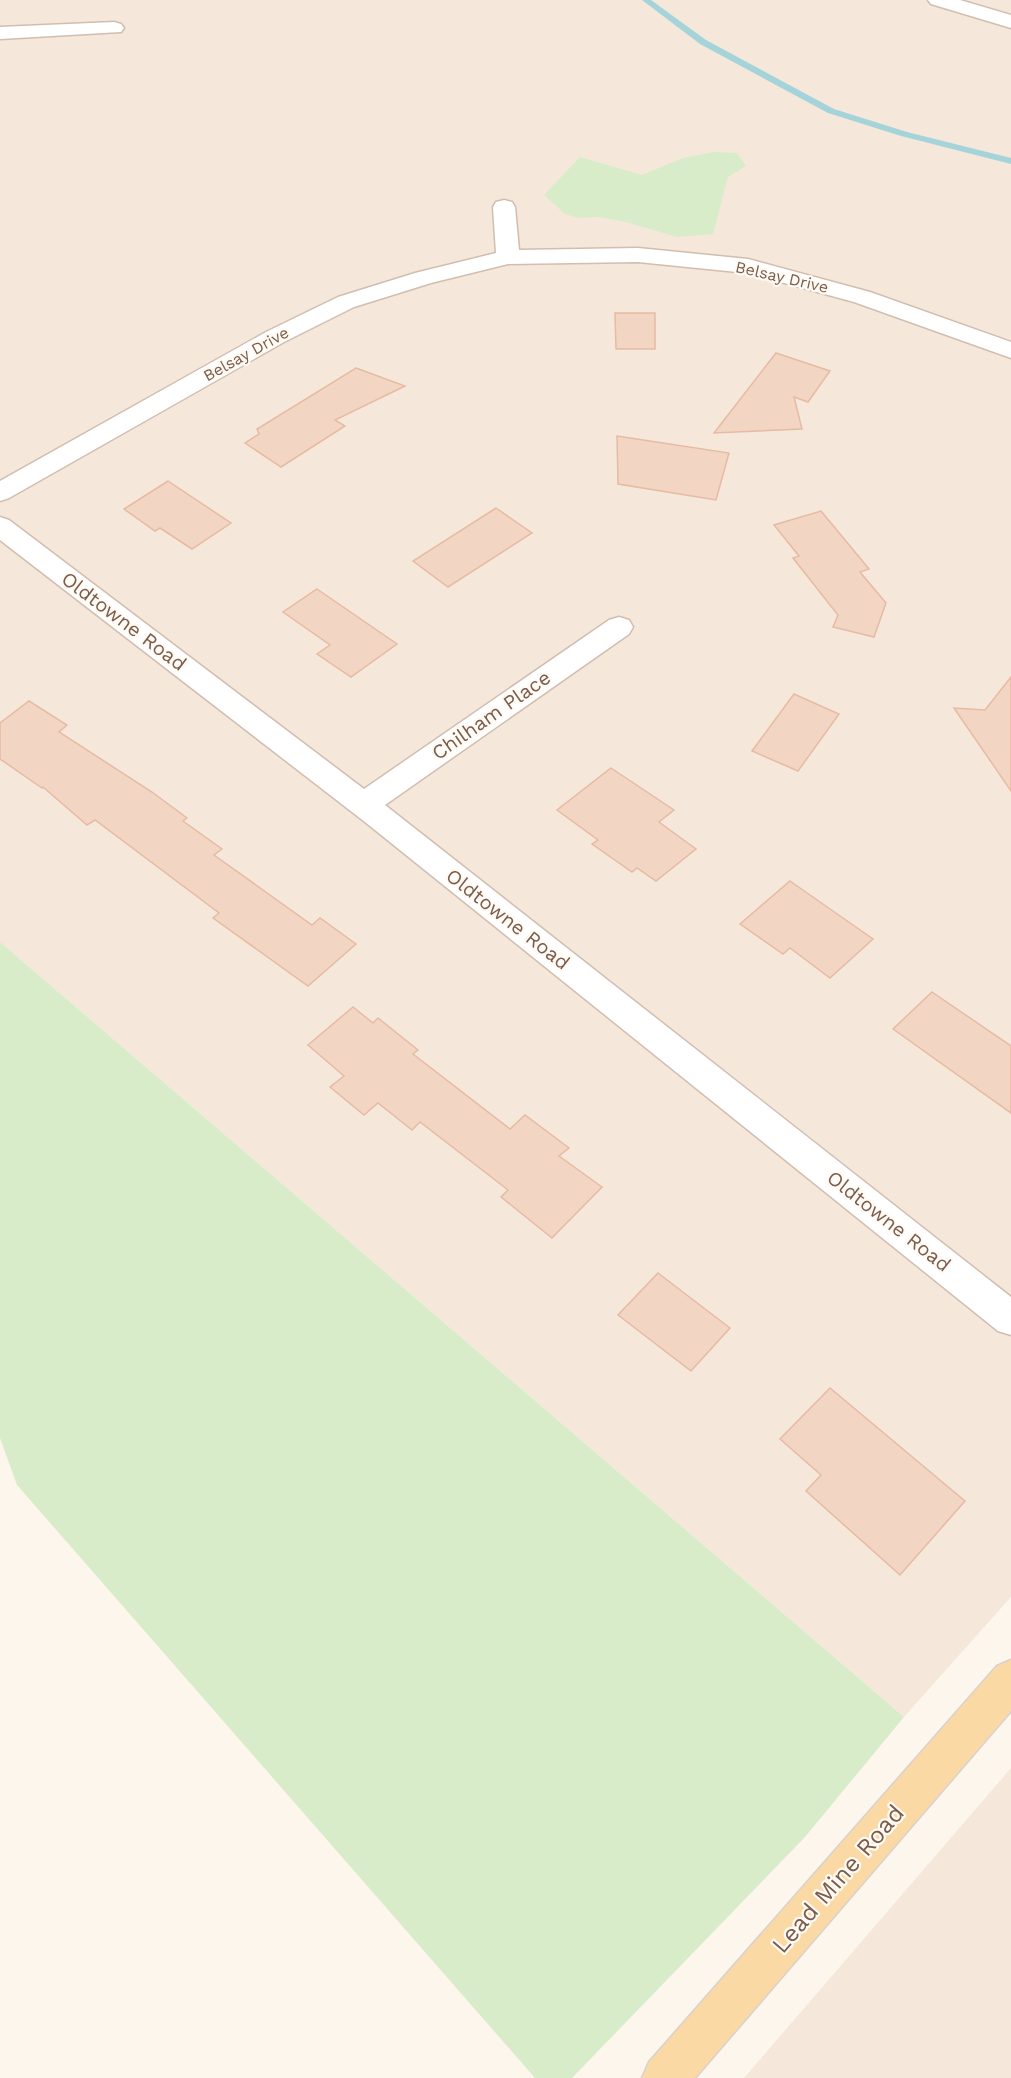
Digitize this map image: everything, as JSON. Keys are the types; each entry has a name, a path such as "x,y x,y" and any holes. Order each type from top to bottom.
{"main road":[{"name":"Lead Mine Road","path":"665,2078 1011,1680"}],"street":[{"path":"938,0 1011,22"},
{"path":"0,33 114,28"},
{"path":"504,207 508,257"},
{"name":"Belsay Drive","path":"0,492 275,337 346,302 423,278 508,257 638,255 748,266 862,297 1011,350"},
{"name":"Oldtowne Road","path":"0,526 364,804 1011,1319"},
{"name":"Chilham Place","path":"364,804 619,627"}],"shaded area":[{"path":"0,0 1011,0 1011,1597 904,1717 0,942"},
{"path":"1011,1768 1011,2078 744,2078"}],"green space":[{"path":"714,152 737,153 746,166 728,177 713,234 677,237 626,222 598,217 578,218 565,214 544,195 580,157 642,175 683,158"},
{"path":"0,942 904,1717 805,1837 572,2078 535,2078 17,1485 0,1438"}],"building":[{"path":"615,313 655,313 655,349 616,349"},
{"path":"776,353 830,371 808,402 794,397 802,429 714,433"},
{"path":"356,368 405,386 335,420 345,426 281,467 245,443 259,434 257,429"},
{"path":"617,436 729,453 716,500 618,484"},
{"path":"168,481 231,523 192,549 160,528 155,531 124,509"},
{"path":"496,508 532,533 448,587 413,561"},
{"path":"821,511 869,569 860,572 886,603 874,637 833,627 838,615 793,558 799,556 774,525"},
{"path":"317,589 397,644 351,677 317,654 330,645 283,612"},
{"path":"1011,677 1011,791 954,708 985,710"},
{"path":"794,694 839,714 798,771 752,751"},
{"path":"29,701 67,725 59,732 152,792 187,818 183,821 222,849 214,855 312,925 320,918 356,944 308,986 213,918 219,913 95,820 87,825 43,787 0,759 0,723"},
{"path":"611,768 674,810 659,822 696,849 656,881 637,868 632,872 592,844 598,840 557,810"},
{"path":"790,881 873,939 830,978 790,948 783,954 740,924"},
{"path":"932,992 1011,1046 1011,1113 893,1029"},
{"path":"353,1007 373,1023 378,1018 418,1050 413,1054 510,1129 525,1115 569,1148 559,1156 602,1187 552,1238 501,1197 508,1190 420,1122 412,1130 378,1103 364,1115 330,1087 344,1076 308,1045"},
{"path":"658,1273 730,1328 691,1371 618,1315"},
{"path":"830,1388 965,1501 900,1575 806,1491 821,1475 780,1439"}],"waterway":[{"path":"646,0 703,42 831,111 904,134 1011,161"}]}
